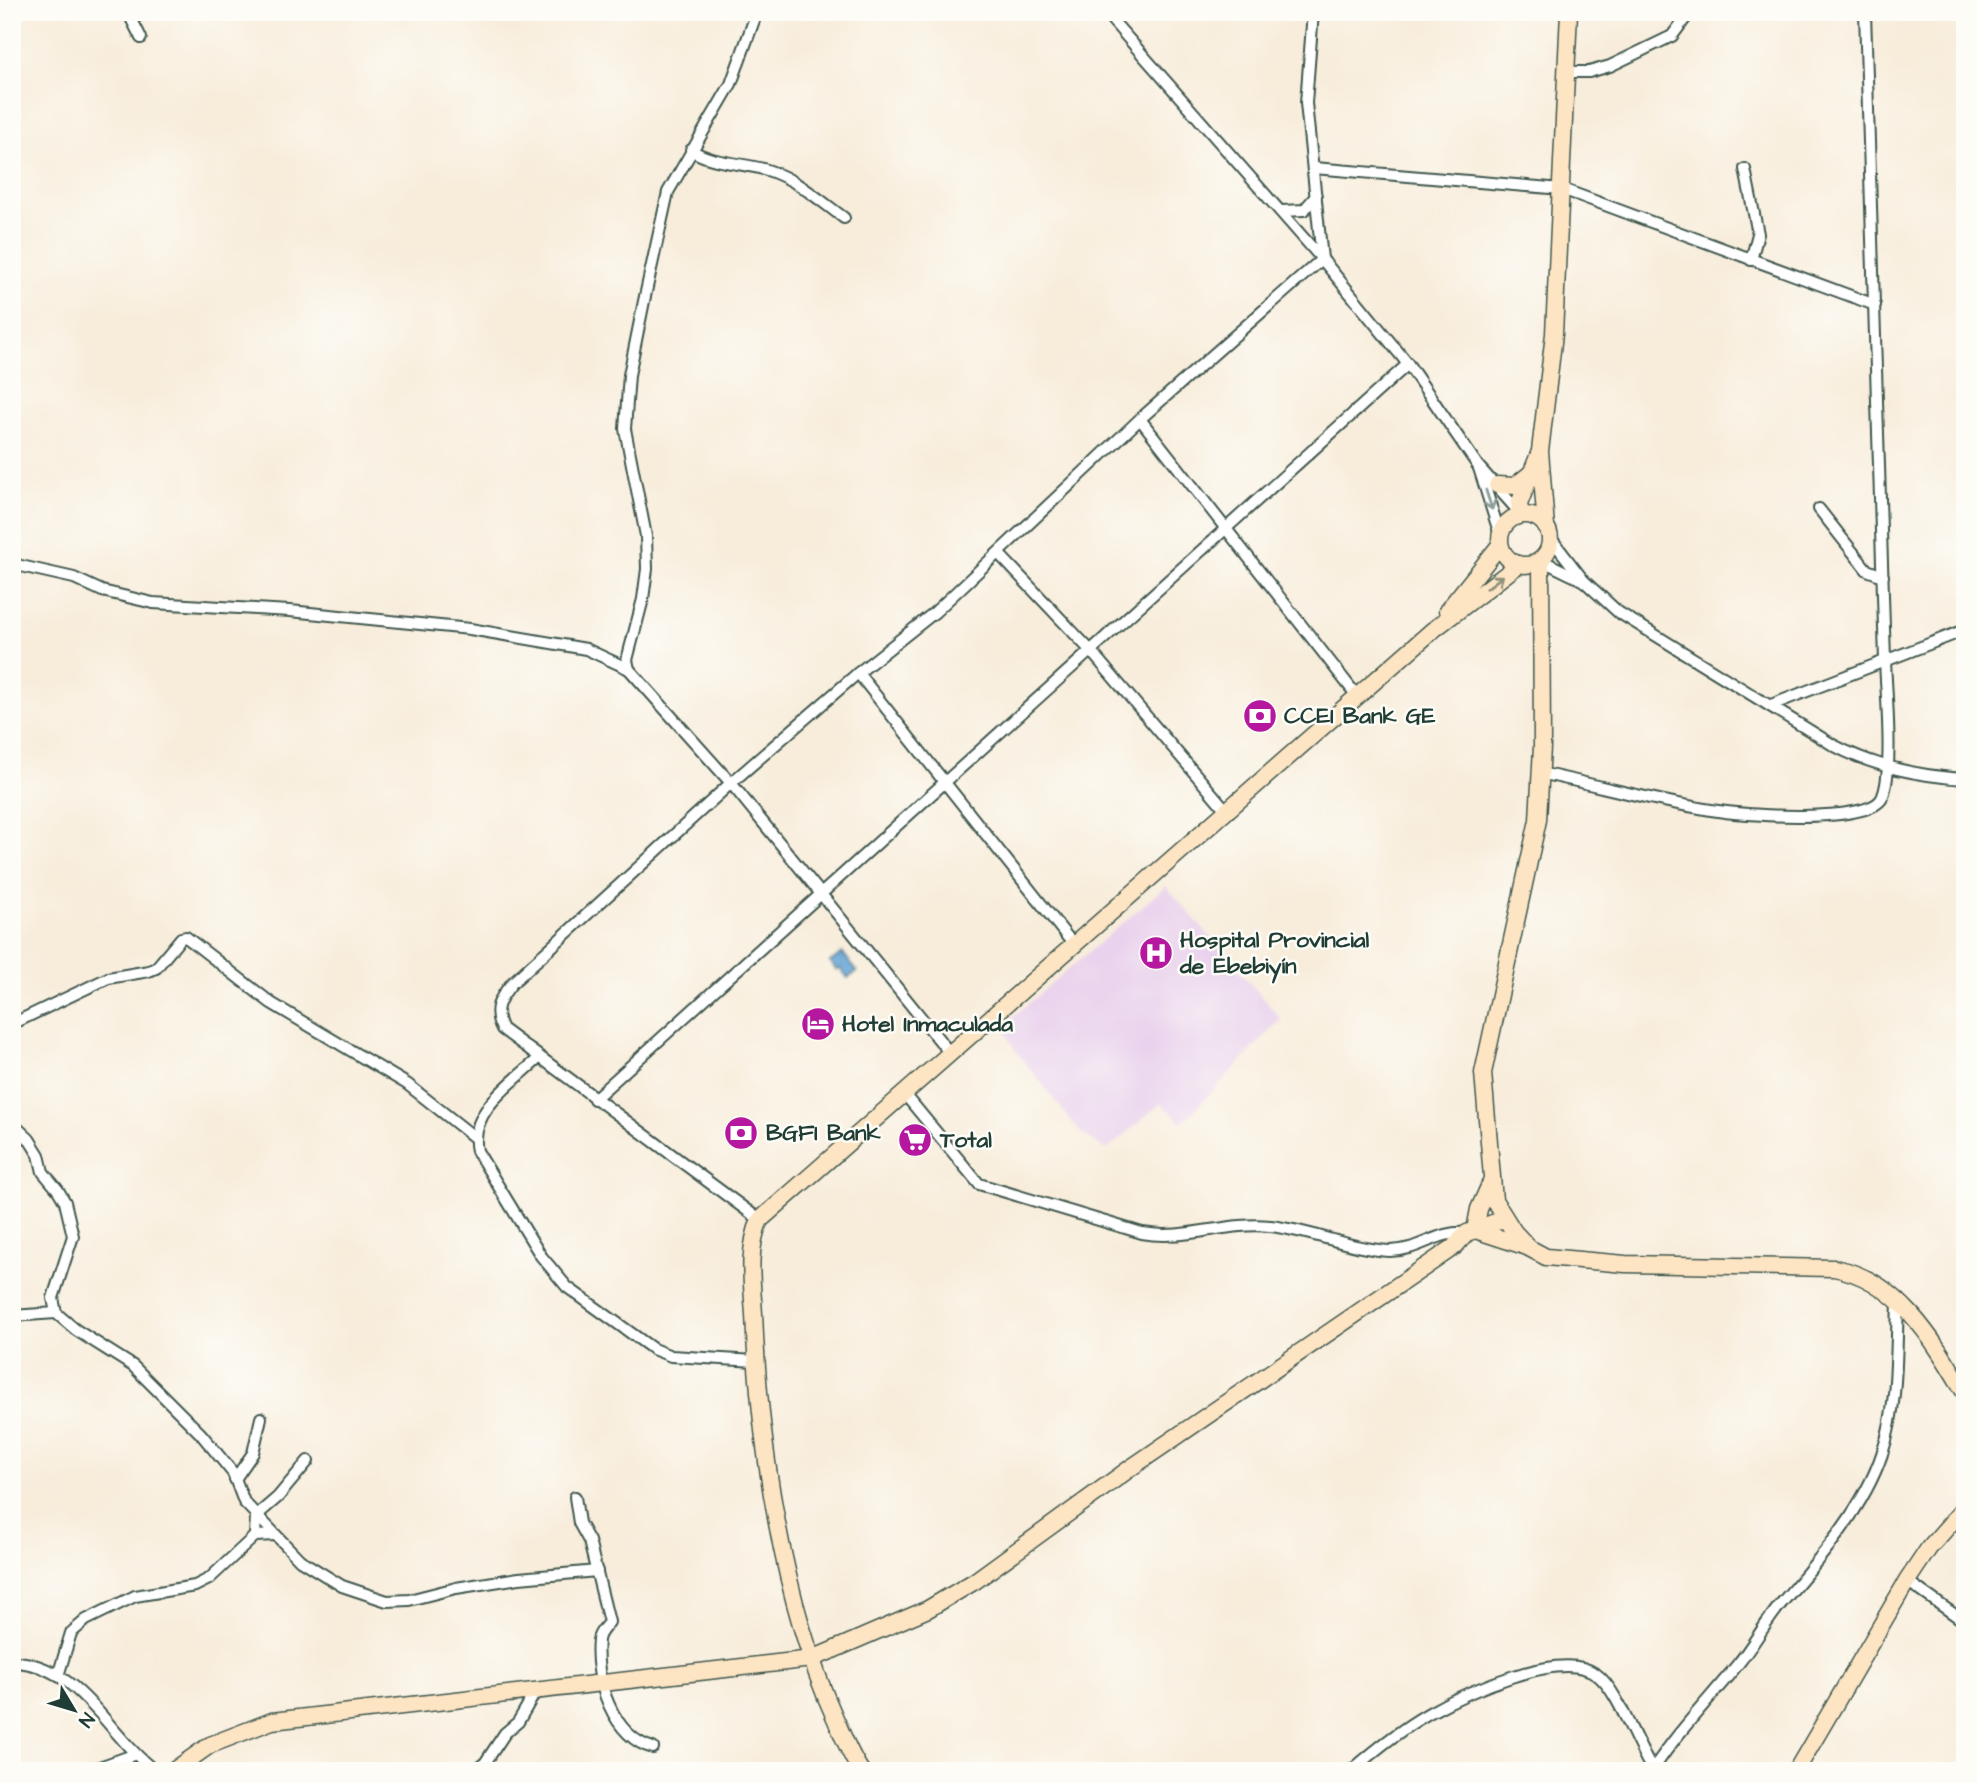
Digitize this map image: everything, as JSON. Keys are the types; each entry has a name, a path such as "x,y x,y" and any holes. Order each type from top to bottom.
{"street":[{"path":"128,12 141,38"},
{"path":"629,669 627,660 643,599 647,569 646,536 625,429 629,375 668,192 731,84 757,12"},
{"path":"1105,12 1322,259 1408,364 1478,466 1521,515"},
{"path":"1313,12 1306,103 1322,259"},
{"path":"1521,515 1519,504 1539,451 1554,334 1569,12"},
{"path":"1566,72 1589,72 1610,66 1672,36 1690,12"},
{"path":"1540,773 1709,810 1805,816 1858,811 1875,806 1882,799 1887,766 1885,660 1865,12"},
{"path":"691,150 708,159 777,174 801,187 844,218"},
{"path":"1314,167 1562,189 1875,305"},
{"path":"1745,169 1758,234 1751,260"},
{"path":"1282,211 1304,210 1316,196"},
{"path":"760,1220 502,1029 495,1016 499,1000 512,983 731,783 858,673 935,612 1140,419 1322,259"},
{"path":"594,1099 1408,364"},
{"path":"1140,419 1357,696"},
{"path":"861,1771 827,1700 812,1659 783,1554 756,1361 751,1257 760,1220 1433,629 1549,549 1539,451"},
{"path":"1478,466 1506,557 1584,581"},
{"path":"1497,485 1515,486 1531,472"},
{"path":"1819,509 1867,570 1883,576"},
{"path":"1433,629 1500,540 1507,522 1521,515 1536,517 1584,581 1618,612 1833,745 1853,756 1919,776 1965,779"},
{"path":"999,554 1090,650 1226,810"},
{"path":"1529,1248 1503,1219 1494,1200 1484,1092 1485,1055 1538,820 1539,601 1532,563"},
{"path":"12,564 74,578 102,591 153,603 290,611 470,629 586,649 629,669 731,783 949,1052"},
{"path":"1771,705 1965,630"},
{"path":"858,673 1073,944"},
{"path":"12,1024 108,978 156,968 181,938 186,937 271,1003 407,1084 474,1137"},
{"path":"539,1058 486,1109 474,1137 477,1151 541,1256 567,1287 653,1349 671,1356 756,1361"},
{"path":"903,1092 979,1184 1142,1233 1164,1237 1247,1226 1270,1226 1390,1251 1417,1245 1450,1231 1471,1232 1529,1248 1546,1257 1625,1265 1834,1268 1873,1281 1898,1302 1937,1346 1965,1393"},
{"path":"12,1123 29,1139 39,1155 43,1171 58,1190 73,1236 53,1298 56,1313 147,1379 201,1434 235,1479 244,1502 256,1516 316,1572 342,1586 387,1601 410,1600 456,1588 519,1578 597,1571"},
{"path":"1471,1232 1493,1178"},
{"path":"173,1771 210,1745 272,1721 812,1659 928,1609 975,1581 1122,1475 1454,1247 1471,1232 1503,1219"},
{"path":"1351,1771 1428,1714 1464,1696 1524,1674 1547,1668 1570,1667 1587,1669 1606,1683 1652,1771 1690,1717 1738,1663 1783,1601 1815,1565 1871,1479 1882,1454 1894,1393 1898,1302"},
{"path":"12,1316 56,1313"},
{"path":"235,1479 253,1453 261,1418"},
{"path":"255,1536 256,1516 278,1497 307,1461"},
{"path":"575,1497 579,1523 589,1541 609,1622 598,1640 603,1683 626,1735 640,1745 653,1748"},
{"path":"1796,1771 1907,1581 1929,1548 1965,1507"},
{"path":"58,1676 71,1633 86,1620 135,1596 195,1586 209,1579 255,1536 275,1535"},
{"path":"1907,1581 1965,1622"},
{"path":"12,1662 34,1663 58,1676 84,1697 133,1755 155,1771"},
{"path":"474,1771 485,1763 505,1733 519,1722 536,1691"},
{"path":"88,1771 102,1763 133,1755"}],"shaded area":[{"name":"Hospital Provincial de Ebebiyín","path":"1166,886 1281,1019 1182,1123 1161,1103 1107,1150 1080,1132 1016,1051 1002,1026"}],"water":[{"path":"843,953 857,972 848,978 840,968 836,970 830,962"}],"place":[{"name":"CCEI Bank GE","path":"1260,716"},
{"name":"Hospital Provincial de Ebebiyín","path":"1156,953"},
{"name":"Hotel Inmaculada","path":"818,1024"},
{"name":"BGFI Bank","path":"741,1133"},
{"name":"Total","path":"915,1140"}]}
